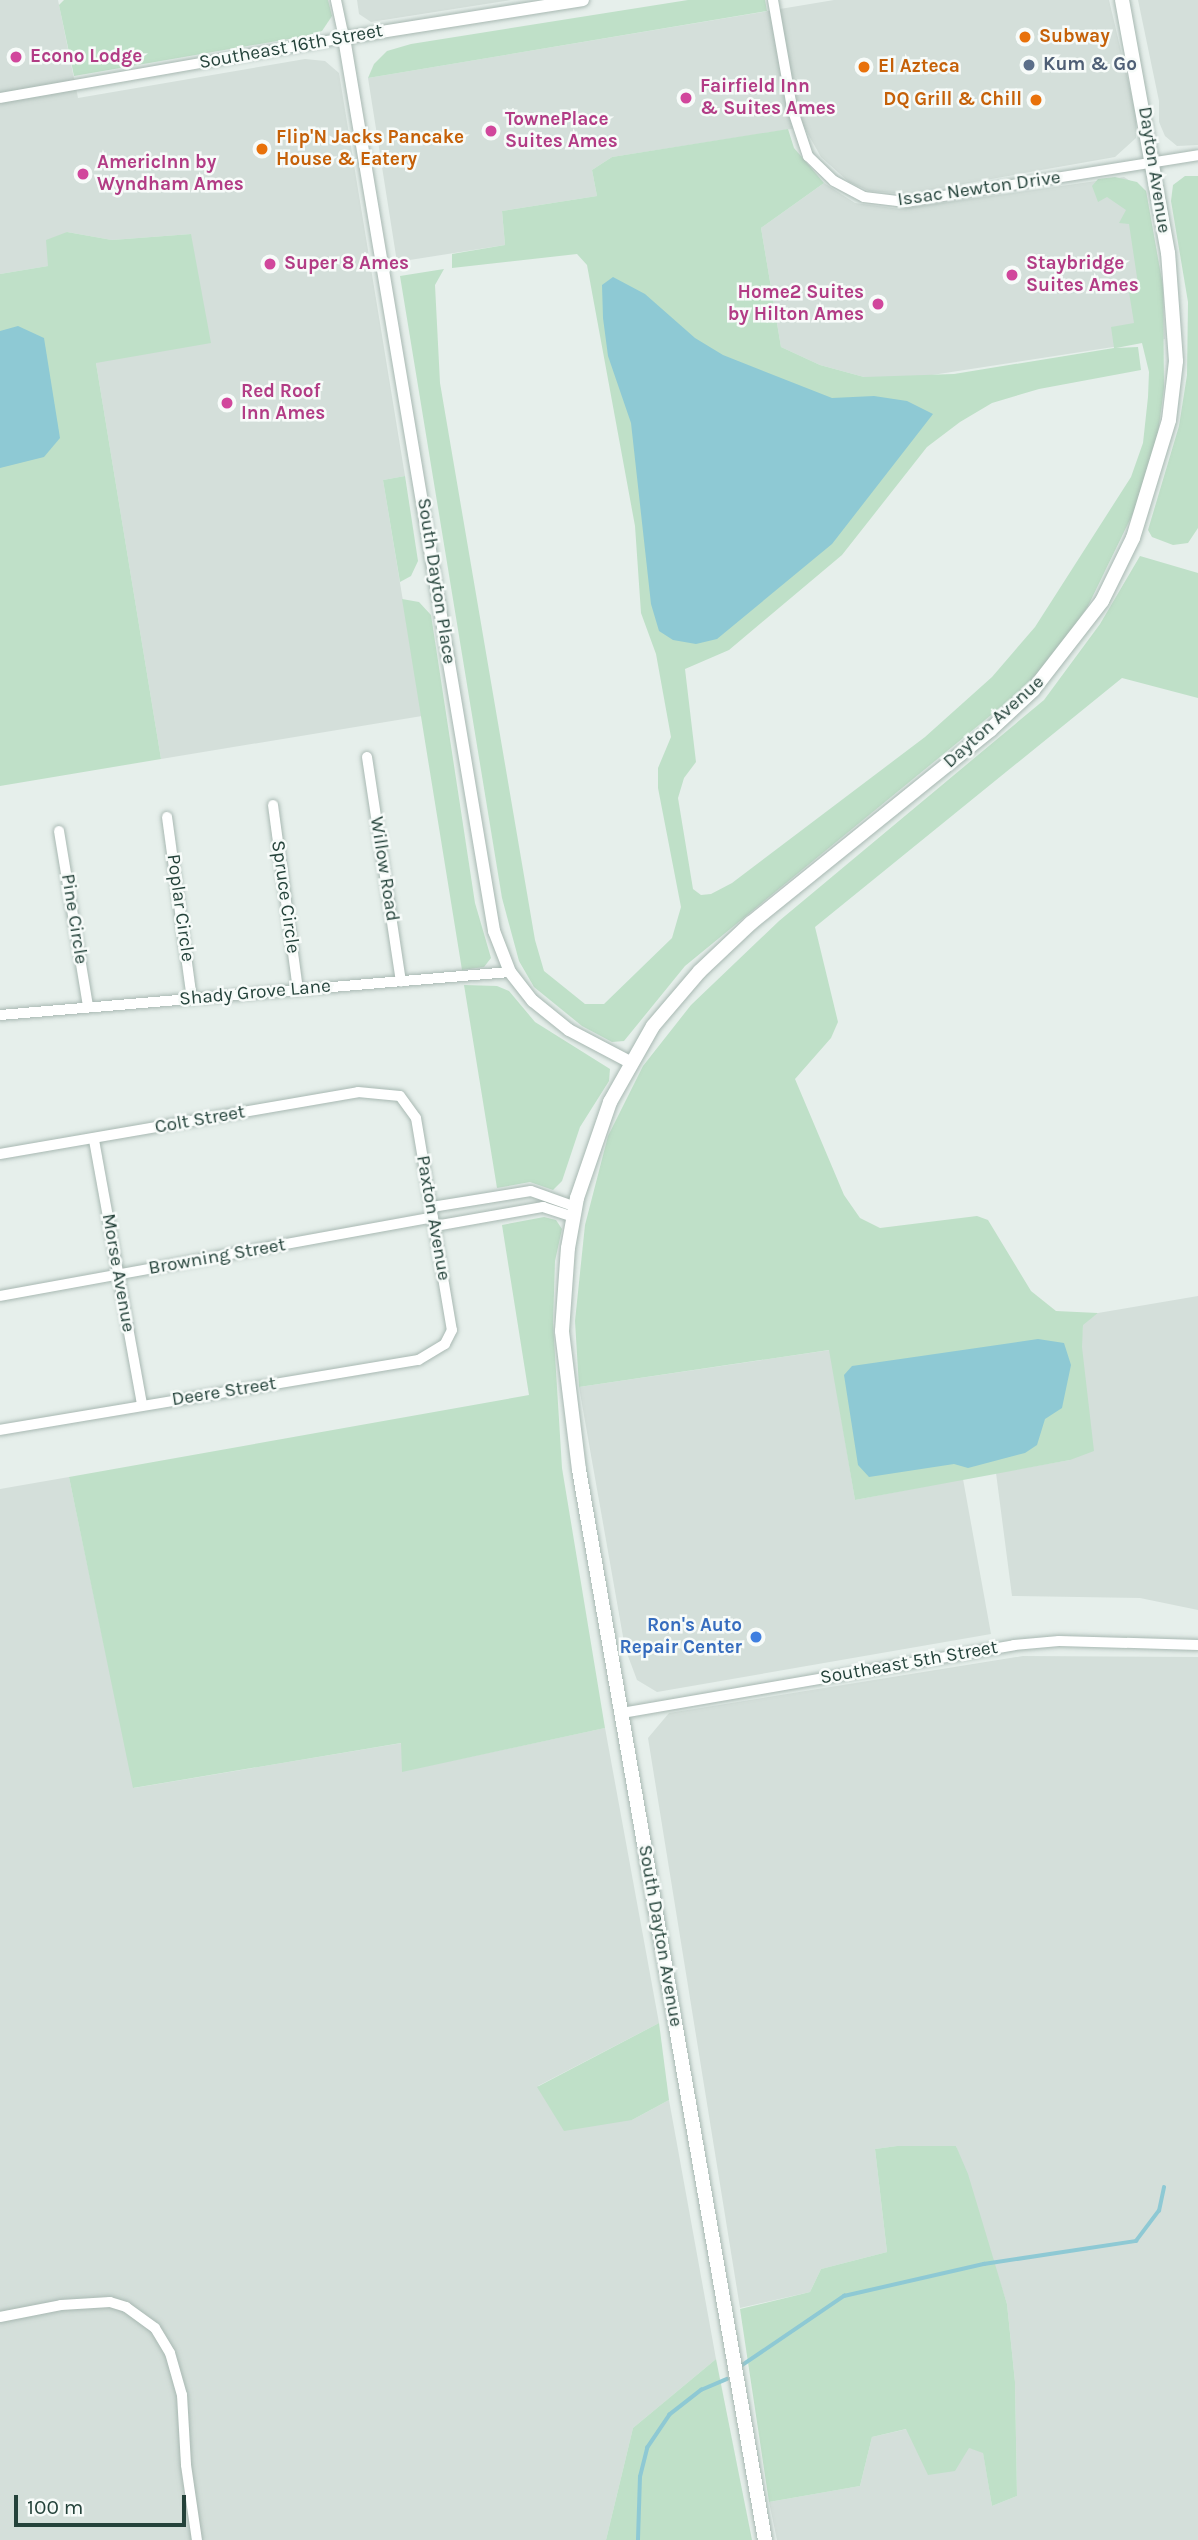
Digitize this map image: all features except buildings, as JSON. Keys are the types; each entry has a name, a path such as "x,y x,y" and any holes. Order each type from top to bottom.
{"main road":[{"name":"Dayton Avenue","path":"562,1331 575,1212 592,1150 630,1062 653,1026 700,971 751,923 990,730 1074,642 1102,601 1133,538 1155,476 1174,373 1174,304 1153,162 1122,0"},
{"name":"South Dayton Avenue","path":"562,1331 579,1470 765,2540"}],"street":[{"path":"336,0 344,38"},
{"name":"Southeast 16th Street","path":"0,98 344,38 583,0"},
{"name":"Issac Newton Drive","path":"773,0 792,108 808,156 834,181 864,197 906,202 1198,155"},
{"name":"South Dayton Place","path":"344,38 495,931 510,972 533,1001 569,1030 630,1062"},
{"name":"Willow Road","path":"367,757 401,981"},
{"name":"Spruce Circle","path":"273,805 298,990"},
{"name":"Poplar Circle","path":"167,817 192,999"},
{"name":"Pine Circle","path":"59,831 88,1007"},
{"name":"Shady Grove Lane","path":"0,1015 510,972"},
{"name":"Colt Street","path":"0,1154 94,1140 358,1091 400,1096"},
{"name":"Paxton Avenue","path":"400,1096 416,1118 452,1330 445,1344"},
{"name":"Morse Avenue","path":"94,1140 142,1405"},
{"name":"Browning Street","path":"0,1296 433,1217 531,1192 575,1212"},
{"name":"Browning Street","path":"433,1217 543,1208 575,1212"},
{"name":"Deere Street","path":"0,1430 418,1360 445,1344"},
{"name":"Southeast 5th Street","path":"622,1713 1014,1645 1059,1641 1198,1645"},
{"path":"0,2317 61,2305 110,2302 126,2307 163,2338 181,2395 186,2465 197,2540"}],"shaded area":[{"path":"0,0 58,0 78,98 305,59 325,61 339,73 405,476 383,480 422,716 161,759 96,363 191,234 112,240 67,232 48,266 0,274"},
{"path":"357,0 511,0 371,22 359,14"},
{"path":"834,0 1109,0 1136,114 1136,138 1115,157 907,194 869,191 849,182 821,157 804,127 612,157 592,170 597,196 502,211 505,245 397,262 368,78"},
{"path":"1138,0 1198,0 1198,145 1177,146 1165,136 1159,122 1159,101"},
{"path":"1124,177 1146,191 1163,287 1165,339 906,379 864,377 820,365 781,347 761,228 824,183 855,203 900,209"},
{"path":"1198,1296 1198,1610 1140,1598 1012,1596 996,1473 1070,1460 1083,1324 1098,1313"},
{"path":"830,1350 855,1500 963,1479 991,1634 657,1692 637,1680 625,1648 579,1387"},
{"path":"69,1477 134,1788 402,1743 403,1771 605,1728 659,2023 538,2086 632,2120 669,2100 716,2359 633,2428 606,2540 0,2540 0,1489"},
{"path":"1023,1656 1198,1657 1198,2540 777,2540 769,2502 860,2486 872,2437 907,2429 983,2452 992,2506 1017,2496 1015,2382 1007,2304 956,2146 897,2146 875,2149 887,2252 821,2269 810,2292 740,2308 648,1738 669,1713"}],"green space":[{"path":"64,0 328,0 332,16 322,31 306,36 74,76 59,5"},
{"path":"688,0 765,0 767,11 368,78 374,64 387,51 411,44"},
{"path":"788,129 794,148 824,183 761,228 781,347 820,365 864,377 954,374 1114,348 1111,327 1134,323 1128,286 1138,284 1129,224 1119,223 1126,210 1107,197 1098,202 1092,186 1098,179 1115,177 1137,182 1146,191 1163,287 1164,388 1157,441 1141,497 1088,606 1064,642 1024,688 685,966 624,1041 612,1042 582,1026 534,987 519,961 502,898 400,276 444,269 435,285 440,383 535,940 544,971 585,1004 604,1004 672,938 681,907 658,788 658,768 671,737 656,654 641,613 635,526 587,265 577,254 452,268 452,254 505,245 502,211 597,196 592,170 612,157","holes":["1142,343 1149,372 1143,443 1131,477 1035,627 992,677 925,737 732,883 711,894 701,895 693,889 678,798 684,778 696,762 685,669 729,650 842,555 927,447 960,422 992,403 1039,389 1141,370 1138,347 1116,348"]},
{"path":"1185,176 1198,176 1198,528 1188,543 1173,545 1152,537 1148,530 1179,426 1187,375 1188,302 1171,201 1173,185"},
{"path":"67,232 112,240 191,234 211,343 96,363 161,759 0,786 0,274 48,266 46,240"},
{"path":"405,476 418,561 411,576 400,582 383,480"},
{"path":"1140,556 1198,573 1198,698 1122,678 815,927 838,1022 831,1038 795,1079 844,1195 860,1218 880,1228 977,1216 988,1220 1031,1291 1056,1311 1098,1313 1083,1325 1082,1347 1094,1451 1070,1460 855,1500 829,1350 579,1387 575,1321 585,1225 608,1136 643,1066 691,1005 779,921 1044,700 1100,624"},
{"path":"402,599 419,602 431,615 475,903 491,958 484,967 462,970"},
{"path":"464,985 497,986 509,991 535,1022 610,1069 609,1081 580,1127 562,1181 553,1190 530,1182 497,1188"},
{"path":"544,1217 556,1220 562,1229 555,1261 553,1323 562,1468 605,1728 402,1772 401,1743 133,1788 69,1477 529,1395 502,1225"},
{"path":"659,2023 669,2100 632,2120 564,2131 537,2087"},
{"path":"897,2146 956,2146 968,2174 1007,2304 1015,2382 1017,2496 992,2506 983,2453 969,2448 955,2471 928,2475 906,2429 872,2437 860,2486 769,2502 740,2309 810,2292 821,2269 887,2252 875,2149"},
{"path":"716,2359 752,2540 606,2540 633,2428"}],"water":[{"path":"613,277 645,294 695,338 723,355 832,398 874,396 907,401 933,414 832,544 717,639 696,644 673,640 659,631 651,604 631,423 608,356 603,318 602,285"},
{"path":"18,326 44,338 60,438 44,457 0,468 0,331"},
{"path":"1038,1339 1064,1343 1071,1365 1062,1408 1045,1419 1037,1445 1025,1453 968,1468 954,1464 869,1477 858,1465 844,1375 852,1366"}],"waterway":[{"path":"741,2366 844,2296 984,2264 1136,2241 1159,2211 1164,2188"},
{"path":"638,2540 640,2477 647,2448 669,2415 701,2390 727,2379"}],"place":[{"name":"Subway","path":"1025,37"},
{"name":"Econo Lodge","path":"16,57"},
{"name":"Kum & Go","path":"1029,65"},
{"name":"El Azteca","path":"864,67"},
{"name":"Fairfield Inn & Suites Ames","path":"686,98"},
{"name":"DQ Grill & Chill","path":"1036,100"},
{"name":"TownePlace Suites Ames","path":"491,131"},
{"name":"Flip'N Jacks Pancake House & Eatery","path":"262,149"},
{"name":"AmericInn by Wyndham Ames","path":"83,174"},
{"name":"Super 8 Ames","path":"270,264"},
{"name":"Staybridge Suites Ames","path":"1012,275"},
{"name":"Home2 Suites by Hilton Ames","path":"878,304"},
{"name":"Red Roof Inn Ames","path":"227,403"},
{"name":"Ron's Auto Repair Center","path":"756,1637"}]}
